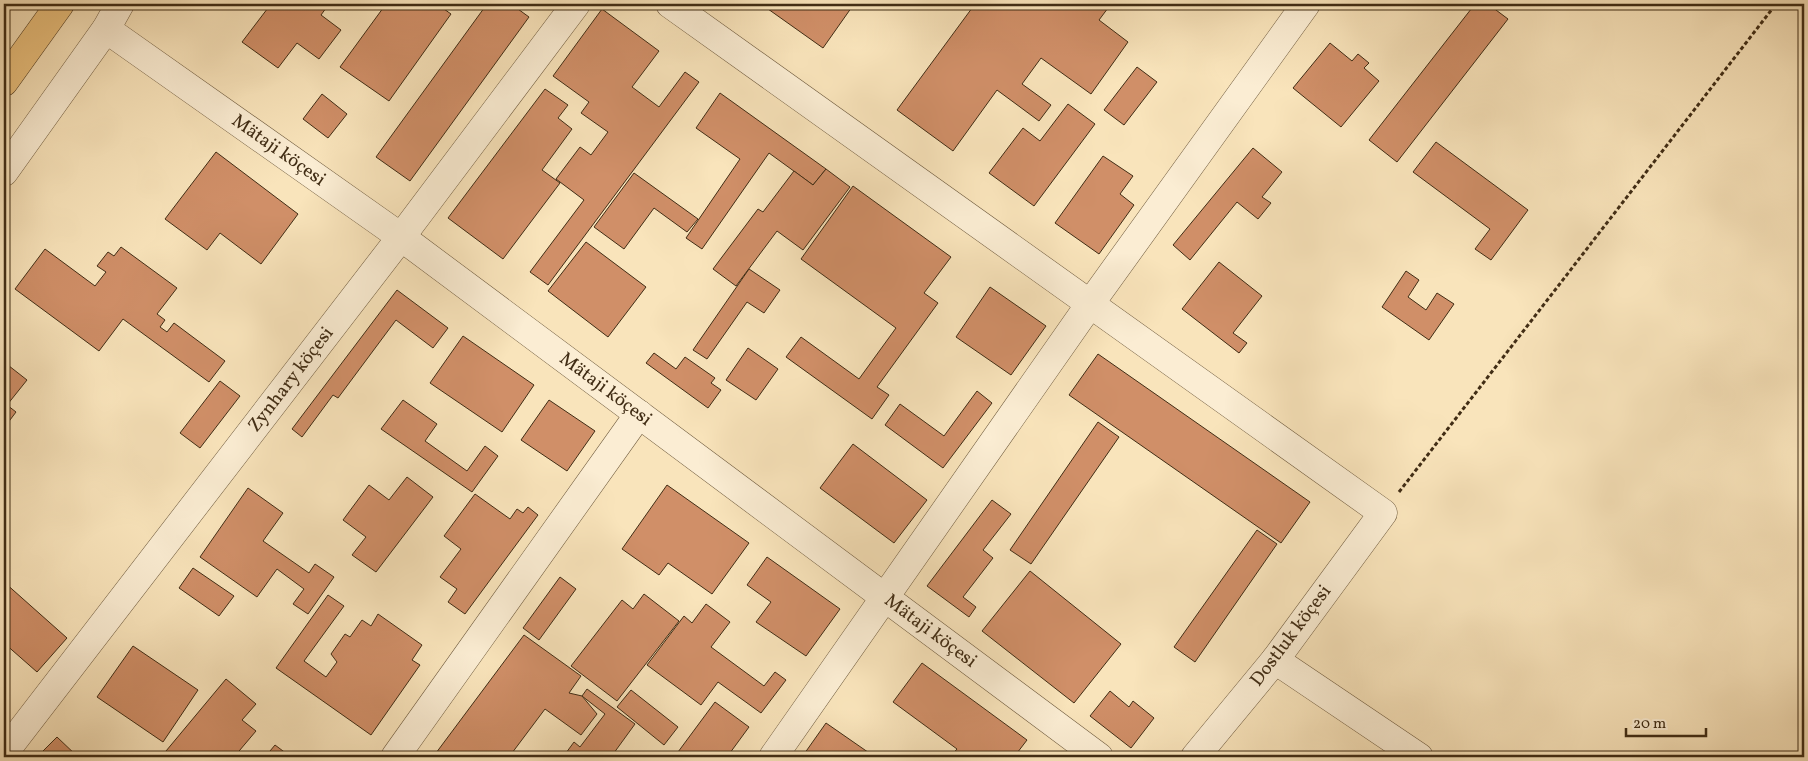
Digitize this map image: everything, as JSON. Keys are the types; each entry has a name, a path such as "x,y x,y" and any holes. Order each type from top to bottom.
{"main road":[{"path":"4,82 60,4"}],"street":[{"path":"4,172 106,29 120,4"},
{"name":"Zynhary köçesi","path":"4,753 401,237 576,4"},
{"path":"670,4 1383,513"},
{"path":"773,757 1090,304 1306,4"},
{"name":"Mätaji köçesi","path":"106,29 401,237 1099,757"},
{"path":"395,757 639,414"},
{"name":"Dostluk köçesi","path":"1194,757 1275,660 1383,513"},
{"path":"1275,660 1420,757"}],"path":[{"path":"1383,513 1776,4"}],"building":[{"path":"271,4 329,4 321,15 341,30 319,59 297,43 278,68 242,42"},
{"path":"386,4 437,4 451,14 389,101 340,67"},
{"path":"487,4 511,4 529,17 410,181 376,157"},
{"path":"761,4 854,4 823,48"},
{"path":"975,4 1111,4 1099,20 1128,42 1091,94 1041,58 1022,84 1051,105 1039,121 997,90 953,151 897,110"},
{"path":"1475,4 1488,4 1508,19 1397,162 1369,140"},
{"path":"602,9 659,51 632,87 659,107 685,72 699,82 548,285 530,272 584,200 556,179 580,147 591,155 608,132 581,113 589,102 553,76"},
{"path":"1330,43 1352,61 1358,54 1369,63 1364,68 1379,81 1341,127 1293,88"},
{"path":"1137,67 1157,82 1124,125 1104,110"},
{"path":"545,89 568,105 558,118 572,129 542,170 560,183 503,259 448,218"},
{"path":"720,93 826,169 813,185 769,153 702,249 686,238 740,159 696,128"},
{"path":"322,94 347,114 328,138 303,119"},
{"path":"1068,104 1095,124 1034,206 989,173 1023,128 1040,141"},
{"path":"1436,142 1528,210 1491,260 1475,249 1490,229 1413,172"},
{"path":"1253,148 1282,172 1262,197 1271,203 1258,219 1237,202 1190,260 1173,245"},
{"path":"216,152 298,214 261,264 220,233 207,250 165,219"},
{"path":"1103,156 1133,176 1120,194 1134,205 1099,254 1055,223"},
{"path":"826,169 850,187 803,250 777,231 736,286 713,269 758,209 763,212 794,171 813,185"},
{"path":"634,173 698,219 687,232 654,208 624,249 594,227"},
{"path":"853,186 951,257 924,293 938,303 877,387 889,395 872,419 786,357 801,337 859,379 896,328 801,259"},
{"path":"586,242 646,287 608,337 548,291"},
{"path":"121,247 177,288 157,314 165,320 160,327 167,332 174,323 225,361 209,382 123,319 99,351 15,289 45,249 95,286 106,272 97,266 108,252 114,256"},
{"path":"1219,262 1262,296 1233,333 1247,343 1239,353 1182,309"},
{"path":"749,269 780,290 764,313 747,302 707,359 693,350"},
{"path":"1406,271 1419,280 1408,297 1426,310 1437,293 1454,304 1429,340 1382,307"},
{"path":"990,287 1046,326 1011,375 956,337"},
{"path":"397,290 448,328 433,348 396,320 338,398 333,395 302,437 292,429"},
{"path":"463,336 534,385 502,432 430,383"},
{"path":"748,348 778,369 756,400 726,380"},
{"path":"654,353 676,369 685,357 715,378 711,383 721,390 708,408 646,363"},
{"path":"1098,354 1310,502 1281,543 1069,395"},
{"path":"4,362 27,380 7,405 16,412 4,428"},
{"path":"220,381 240,396 200,448 180,433"},
{"path":"977,391 992,403 943,468 885,425 900,404 944,436"},
{"path":"403,400 437,424 425,441 467,471 485,446 498,456 472,492 381,429"},
{"path":"549,400 595,431 567,471 521,440"},
{"path":"1098,422 1119,437 1031,564 1010,550"},
{"path":"853,444 927,500 894,543 820,488"},
{"path":"407,477 433,497 376,572 352,555 366,537 343,520 369,485 389,500"},
{"path":"667,485 749,543 712,594 668,563 659,575 622,549"},
{"path":"248,488 283,513 263,541 309,573 315,564 334,577 308,614 293,604 304,589 277,569 257,597 200,557"},
{"path":"475,494 510,519 517,509 523,513 528,507 538,515 465,614 448,602 457,589 440,577 461,549 444,536"},
{"path":"992,500 1011,514 983,550 993,558 963,597 976,607 969,617 927,586"},
{"path":"1257,530 1277,544 1195,662 1174,647"},
{"path":"767,557 840,609 806,656 756,622 771,602 747,585"},
{"path":"193,568 234,596 219,616 179,588"},
{"path":"1030,571 1121,644 1074,703 982,631"},
{"path":"560,577 576,589 539,640 523,628"},
{"path":"4,582 67,638 37,672 4,643"},
{"path":"644,594 679,621 617,701 571,666 622,600 633,609"},
{"path":"328,595 344,606 304,661 326,677 337,662 331,654 345,634 350,637 362,620 371,626 378,614 422,645 412,660 420,665 371,735 276,668"},
{"path":"706,604 730,622 711,647 764,686 775,672 786,680 761,713 718,682 701,705 647,665 684,616 692,623"},
{"path":"524,635 581,676 569,693 582,696 597,714 581,735 545,709 512,753 518,757 433,757"},
{"path":"133,646 198,690 163,742 97,697"},
{"path":"922,663 1027,740 1014,757 950,757 957,749 893,702"},
{"path":"226,679 256,704 242,720 256,731 234,757 161,757"},
{"path":"587,689 635,724 611,757 563,757 574,742 580,747 605,714 582,696"},
{"path":"631,690 678,727 664,745 617,707"},
{"path":"1110,691 1129,707 1133,701 1154,718 1131,748 1090,716"},
{"path":"715,702 749,727 727,757 685,757 678,752"},
{"path":"826,723 875,757 802,757"},
{"path":"57,737 78,757 37,757"},
{"path":"275,745 291,757 265,757"}]}
